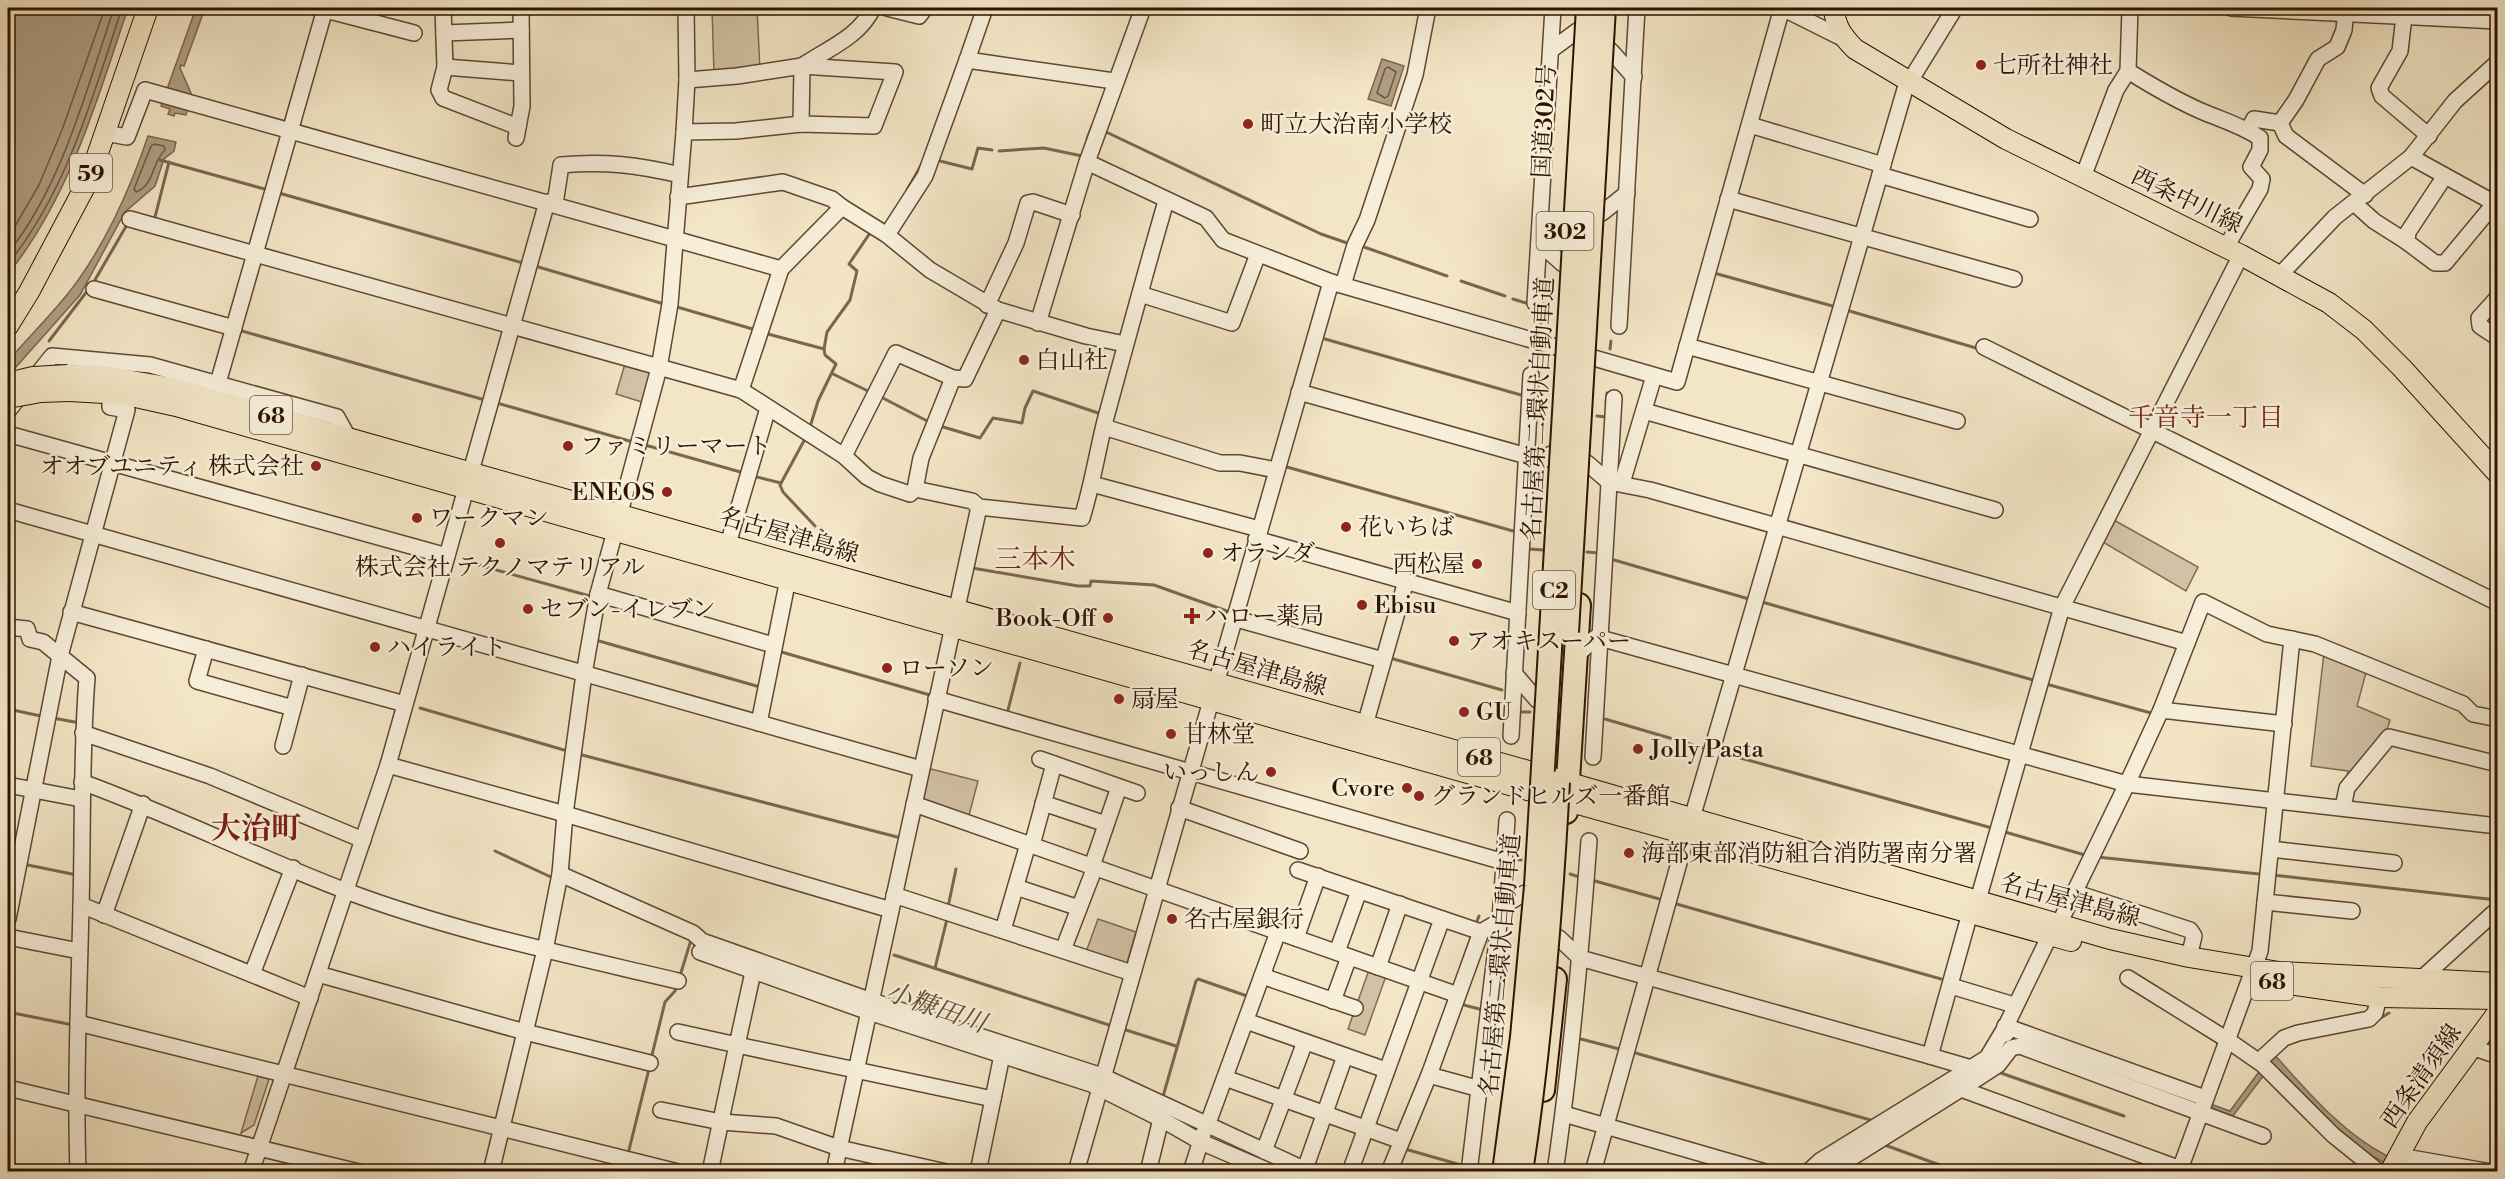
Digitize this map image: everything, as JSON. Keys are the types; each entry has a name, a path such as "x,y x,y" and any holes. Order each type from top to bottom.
{"highway":[{"name":"国道302号","path":"1494,1172 1513,1032 1525,893 1577,31 1576,8"},
{"path":"1576,8 1577,192"},
{"name":"名古屋第二環状自動車道","path":"1504,1172 1522,1037 1535,897 1588,8"},
{"name":"名古屋第二環状自動車道","path":"1521,1172 1539,1036 1551,898 1604,8"},
{"path":"1590,254 1598,194 1614,8"},
{"name":"302","path":"1532,1172 1550,1036 1559,938 1614,8"}],"main road":[{"name":"59","path":"8,327 90,179 148,8"},
{"path":"1834,8 1836,24 1844,39"},
{"name":"西条中川線","path":"1844,39 1855,49 2006,139 2233,251 2329,303 2364,330 2473,444 2498,474"},
{"name":"名古屋津島線","path":"8,398 103,376 167,387 348,437 469,479"},
{"name":"名古屋津島線","path":"8,383 33,377 176,406 469,479 618,522 789,579 954,617"},
{"name":"名古屋津島線","path":"618,522 728,544 954,617 2054,930 2132,956 2251,973 2379,997 2427,1000 2498,999"},
{"name":"名古屋津島線","path":"1213,691 1365,725 1532,781"},
{"name":"名古屋津島線","path":"2054,930 2189,957 2251,973 2498,983"},
{"name":"西条清須線","path":"2391,1164 2417,1122 2498,1012"}],"street":[{"path":"218,383 256,254 321,8 414,33"},
{"path":"443,8 445,67 439,90 443,98 517,132 522,106 521,8"},
{"path":"491,1172 545,950 560,874 565,814 597,598 659,368 670,304 687,80 686,8"},
{"path":"802,66 852,36 866,21 873,8"},
{"path":"887,8 919,16 926,8"},
{"path":"887,235 924,176 985,8"},
{"path":"1038,323 1114,81 1143,8"},
{"path":"1076,1172 1299,392 1337,284 1367,220 1415,75 1428,8"},
{"path":"1535,303 1553,8"},
{"path":"1618,326 1637,8"},
{"path":"1087,162 1206,218 1223,240 1337,284 1677,382 1782,8 1844,39"},
{"path":"1593,1172 1689,826 1905,89 1955,8"},
{"path":"2084,177 2116,90 2128,71 2130,8"},
{"path":"2231,8 2345,10 2498,21"},
{"path":"2280,123 2296,100 2318,58 2337,47 2344,30 2345,10"},
{"path":"2404,16 2400,51 2379,88 2382,96 2429,136"},
{"path":"444,33 521,30"},
{"path":"1551,50 1577,31"},
{"path":"1611,51 1634,77"},
{"path":"967,60 1114,81"},
{"path":"2280,275 2336,217 2411,157 2455,101 2498,62"},
{"path":"684,132 736,131 801,124 874,126 895,72 802,66 737,76 687,80"},
{"path":"801,124 802,66"},
{"path":"445,67 521,73"},
{"path":"1930,1056 2062,607 2152,431 2260,189 2262,179 2251,167 2260,150 2260,138 2248,130 2169,96 2128,71"},
{"path":"105,133 127,137 146,90 781,269"},
{"path":"2248,130 2254,119 2280,123"},
{"path":"2280,123 2286,136 2359,199 2374,221 2435,263 2445,263 2496,204 2411,157"},
{"path":"1750,125 2030,219"},
{"path":"251,1172 388,765 511,325 561,165 595,162 647,167 680,176"},
{"path":"2407,242 2408,232 2445,176"},
{"path":"678,197 783,182 832,199 887,235 930,270 992,307 1038,323 1125,344"},
{"path":"1602,213 1627,193"},
{"path":"1728,199 2014,279"},
{"path":"915,489 972,501 980,507 1082,518 1125,344 1166,201"},
{"path":"844,456 896,353 953,378 965,379 1016,243 1028,203 1033,202 1072,215"},
{"path":"741,390 781,269 842,207"},
{"path":"130,219 741,390 844,456 867,477 910,494 915,489 921,458 953,378"},
{"path":"1539,243 1563,264"},
{"path":"1140,294 1232,323 1258,254"},
{"path":"94,289 234,328"},
{"path":"2498,297 2479,318 2480,326 2498,338"},
{"path":"1687,346 1957,421"},
{"path":"1983,347 2498,603"},
{"path":"8,411 52,356 150,365 218,383 337,417 348,437"},
{"path":"1511,736 1531,375"},
{"path":"1616,482 1644,411 1654,376"},
{"path":"1299,392 1527,456"},
{"path":"1593,757 1600,638 1616,482 1614,398"},
{"path":"8,919 60,656 127,410 110,407 110,404"},
{"path":"728,544 768,408"},
{"path":"1644,411 1995,510"},
{"path":"1104,427 1220,463 1240,463 1276,470"},
{"path":"8,434 447,556"},
{"path":"1526,473 1551,454"},
{"path":"1587,463 1616,482 2187,643"},
{"path":"1092,484 1406,581 1518,613"},
{"path":"834,1172 954,617 980,507"},
{"path":"8,510 921,769"},
{"path":"759,723 772,649 789,579"},
{"path":"1365,725 1406,581"},
{"path":"597,598 772,649"},
{"path":"1829,1172 1998,1065 2014,1005 2127,784 2161,710 2203,602 2267,634 2315,644 2463,704 2473,714 2498,719"},
{"path":"71,612 405,704"},
{"path":"1234,614 1384,656"},
{"path":"8,627 27,629 30,639 43,642 87,678 81,799 78,1172"},
{"path":"1576,656 1595,638 1600,638 2127,784 2276,799 2498,826"},
{"path":"1961,1089 2182,1170 2226,1039 2260,951 2292,639"},
{"path":"206,649 197,681 293,708"},
{"path":"1514,673 1537,700"},
{"path":"283,746 302,675"},
{"path":"936,699 1504,862"},
{"path":"2161,710 2284,724"},
{"path":"83,733 210,776 363,840"},
{"path":"2343,807 2347,788 2389,737 2498,764"},
{"path":"1003,930 1043,803 1047,762 1137,793"},
{"path":"388,765 893,903 1003,930 1132,972"},
{"path":"82,782 143,804 346,891 407,911 545,950 678,981"},
{"path":"8,785 81,799"},
{"path":"1063,950 1094,867 1119,787"},
{"path":"1043,803 1106,824"},
{"path":"104,915 143,804"},
{"path":"914,804 1453,993"},
{"path":"1179,808 1300,851"},
{"path":"1468,1172 1500,915 1507,820"},
{"path":"1555,1172 1564,1114 1589,841"},
{"path":"2271,849 2394,862"},
{"path":"252,974 292,868"},
{"path":"1298,870 1476,930"},
{"path":"560,874 693,933 702,941 754,966"},
{"path":"1296,938 1318,876"},
{"path":"1016,887 1079,908"},
{"path":"1333,1001 1359,891"},
{"path":"2073,892 2190,930 2194,936 2189,957"},
{"path":"1389,1172 1396,1139 1429,1075 1453,993 1476,930 1500,915 1525,893"},
{"path":"2265,902 2352,911"},
{"path":"1378,967 1400,904"},
{"path":"81,905 310,998"},
{"path":"2420,980 2498,909"},
{"path":"1350,1172 1442,919"},
{"path":"1191,1172 1278,932"},
{"path":"8,937 79,951"},
{"path":"1559,938 1580,958 1971,1068"},
{"path":"700,952 754,966 1002,1055 1100,1082 1161,1119 1264,1151 1307,1170 1324,1113 1345,1056"},
{"path":"711,1172 754,966"},
{"path":"318,974 525,1032 650,1063"},
{"path":"1262,976 1355,1008"},
{"path":"2128,978 2226,1039 2263,1066 2333,1135 2391,1164 2411,1158 2492,1172"},
{"path":"1951,986 2014,1005"},
{"path":"2263,1066 2284,1038 2298,1033 2369,1019 2375,1013 2379,997"},
{"path":"871,1007 1100,1082 1204,1133 1240,1165 1272,1172"},
{"path":"1246,1021 1386,1070"},
{"path":"78,1023 678,1172"},
{"path":"678,1032 993,1099"},
{"path":"1808,1172 1821,1161 1971,1068 1992,1053 2007,1034"},
{"path":"2007,1034 2203,1105 2263,1136"},
{"path":"2007,1034 2020,1046 2203,1105"},
{"path":"1264,1151 1305,1042"},
{"path":"2471,1047 2498,1056"},
{"path":"978,1172 1002,1055"},
{"path":"1429,1075 1480,1089"},
{"path":"1225,1078 1396,1139"},
{"path":"8,1088 359,1172"},
{"path":"661,1110 721,1122 776,1126 839,1148 946,1172"},
{"path":"1564,1114 1765,1172"},
{"path":"1148,1172 1161,1119"}],"shaded area":[{"path":"712,8 757,8 760,70 714,74"},
{"path":"625,364 650,371 652,374 645,403 616,394"},
{"path":"2112,519 2198,567 2186,591 2101,541"},
{"path":"2324,653 2367,669 2357,706 2390,720 2386,733 2346,784 2348,771 2311,766"},
{"path":"927,768 978,781 968,819 922,803"},
{"path":"1098,919 1136,932 1127,963 1086,952"},
{"path":"1369,970 1386,976 1365,1035 1348,1029"},
{"path":"258,1076 269,1079 254,1125 241,1133"}],"water":[{"path":"8,8 128,8 80,147 49,213 8,274"},
{"path":"196,8 205,8 184,66 181,65 180,68 191,93 186,115 175,113 174,116 168,114 170,109 161,106"},
{"path":"1382,59 1404,66 1391,106 1368,99"},
{"path":"148,136 176,142 174,151 164,159 155,186 125,212 80,295 8,376 8,361 66,296 103,240 124,199"},
{"path":"2018,1035 2230,1111 2273,1053 2326,1110 2370,1146 2394,1159 2460,1171 2425,1173 2405,1171 2368,1153 2334,1127 2274,1065 2232,1117 2022,1043 1823,1171 1812,1172 2002,1041"}],"waterway":[{"path":"1087,139 1092,126"},
{"path":"1104,131 1321,234 1350,244"},
{"path":"936,160 972,169 978,148 992,150"},
{"path":"999,151 1044,148 1082,156"},
{"path":"160,160 268,190"},
{"path":"154,221 169,162"},
{"path":"907,190 923,162"},
{"path":"279,193 523,263"},
{"path":"92,285 128,223"},
{"path":"810,427 818,401 836,364 825,355 827,332 850,300 857,271 849,264 872,230"},
{"path":"1364,247 1447,276"},
{"path":"535,266 664,304"},
{"path":"1714,273 1836,307"},
{"path":"1461,281 1505,296"},
{"path":"49,341 88,290"},
{"path":"1513,299 1526,303"},
{"path":"677,307 756,330"},
{"path":"1846,310 1976,348"},
{"path":"1540,332 1541,322"},
{"path":"242,331 485,400"},
{"path":"768,334 824,349"},
{"path":"1325,339 1521,395"},
{"path":"1610,349 1611,341"},
{"path":"833,374 872,393"},
{"path":"1534,448 1538,390"},
{"path":"940,426 980,438 993,418 1022,423 1025,408 1033,391 1101,414"},
{"path":"1606,403 1607,393"},
{"path":"881,397 931,423"},
{"path":"497,403 633,442"},
{"path":"1537,412 1545,413"},
{"path":"1597,416 1606,417"},
{"path":"806,437 780,485 783,492 815,526"},
{"path":"645,445 744,473"},
{"path":"1287,467 1513,531"},
{"path":"753,476 781,483"},
{"path":"821,530 829,537 830,553"},
{"path":"1529,549 1544,550"},
{"path":"1587,552 1598,553"},
{"path":"1614,560 1749,599"},
{"path":"464,561 590,596"},
{"path":"972,568 1078,586 1090,586 1091,581 1154,585 1227,611"},
{"path":"1762,602 2033,680"},
{"path":"599,641 760,687"},
{"path":"778,651 930,695"},
{"path":"1390,658 1502,690"},
{"path":"1007,714 1020,663"},
{"path":"2046,684 2151,713"},
{"path":"420,708 564,750"},
{"path":"8,709 41,716"},
{"path":"1519,712 1530,712"},
{"path":"53,718 80,723"},
{"path":"1605,719 1707,749"},
{"path":"1719,752 1992,828"},
{"path":"582,755 901,838 900,840"},
{"path":"2005,832 2085,855"},
{"path":"495,851 553,878"},
{"path":"2097,857 2259,874"},
{"path":"1510,858 1521,860"},
{"path":"23,864 77,875"},
{"path":"948,907 956,869"},
{"path":"1570,874 1579,877"},
{"path":"2273,875 2497,900"},
{"path":"1595,881 1663,900"},
{"path":"1673,903 1941,979"},
{"path":"1475,926 1479,916"},
{"path":"935,968 947,919"},
{"path":"1462,963 1472,935"},
{"path":"680,976 691,940"},
{"path":"894,955 1109,1025"},
{"path":"1162,1100 1196,981 1198,979 1247,996"},
{"path":"651,1059 665,1002 675,991 676,985"},
{"path":"1460,1004 1483,1010"},
{"path":"8,1012 73,1025"},
{"path":"2377,1020 2389,1013"},
{"path":"1123,1029 1176,1046"},
{"path":"1581,1039 1623,1050"},
{"path":"1632,1052 1874,1121"},
{"path":"628,1154 649,1069"},
{"path":"1998,1072 2124,1116"},
{"path":"1882,1144 1959,1172"},
{"path":"1405,1149 1461,1165"},
{"path":"8,1169 17,1172"}],"place":[{"name":"七所社神社","path":"1981,65"},
{"name":"町立大治南小学校","path":"1248,124"},
{"name":"白山社","path":"1024,360"},
{"name":"ファミリーマート","path":"568,446"},
{"name":"オオブユニティ 株式会社","path":"316,466"},
{"name":"ENEOS","path":"667,492"},
{"name":"ワークマン","path":"417,518"},
{"name":"花いちば","path":"1346,527"},
{"name":"株式会社 テクノマテリアル","path":"500,543"},
{"name":"オランダ","path":"1208,553"},
{"name":"西松屋","path":"1477,564"},
{"name":"Ebisu","path":"1362,605"},
{"name":"セブン-イレブン","path":"528,609"},
{"name":"ハロー薬局","path":"1192,616"},
{"name":"Book-Off","path":"1108,618"},
{"name":"アオキスーパー","path":"1454,641"},
{"name":"ハイライト","path":"375,647"},
{"name":"ローソン","path":"887,668"},
{"name":"扇屋","path":"1119,699"},
{"name":"GU","path":"1464,712"},
{"name":"甘林堂","path":"1171,734"},
{"name":"Jolly Pasta","path":"1638,749"},
{"name":"いっしん","path":"1271,772"},
{"name":"Cvore","path":"1407,788"},
{"name":"グランドヒルズ一番館","path":"1419,796"},
{"name":"海部東部消防組合消防署南分署","path":"1629,853"},
{"name":"名古屋銀行","path":"1172,919"}],"district":[{"name":"千音寺一丁目","path":"2206,417"},
{"name":"三本木","path":"1035,559"},
{"name":"大治町","path":"256,828"}],"water label":[{"name":"小糠田川","path":"936,1007"}]}
